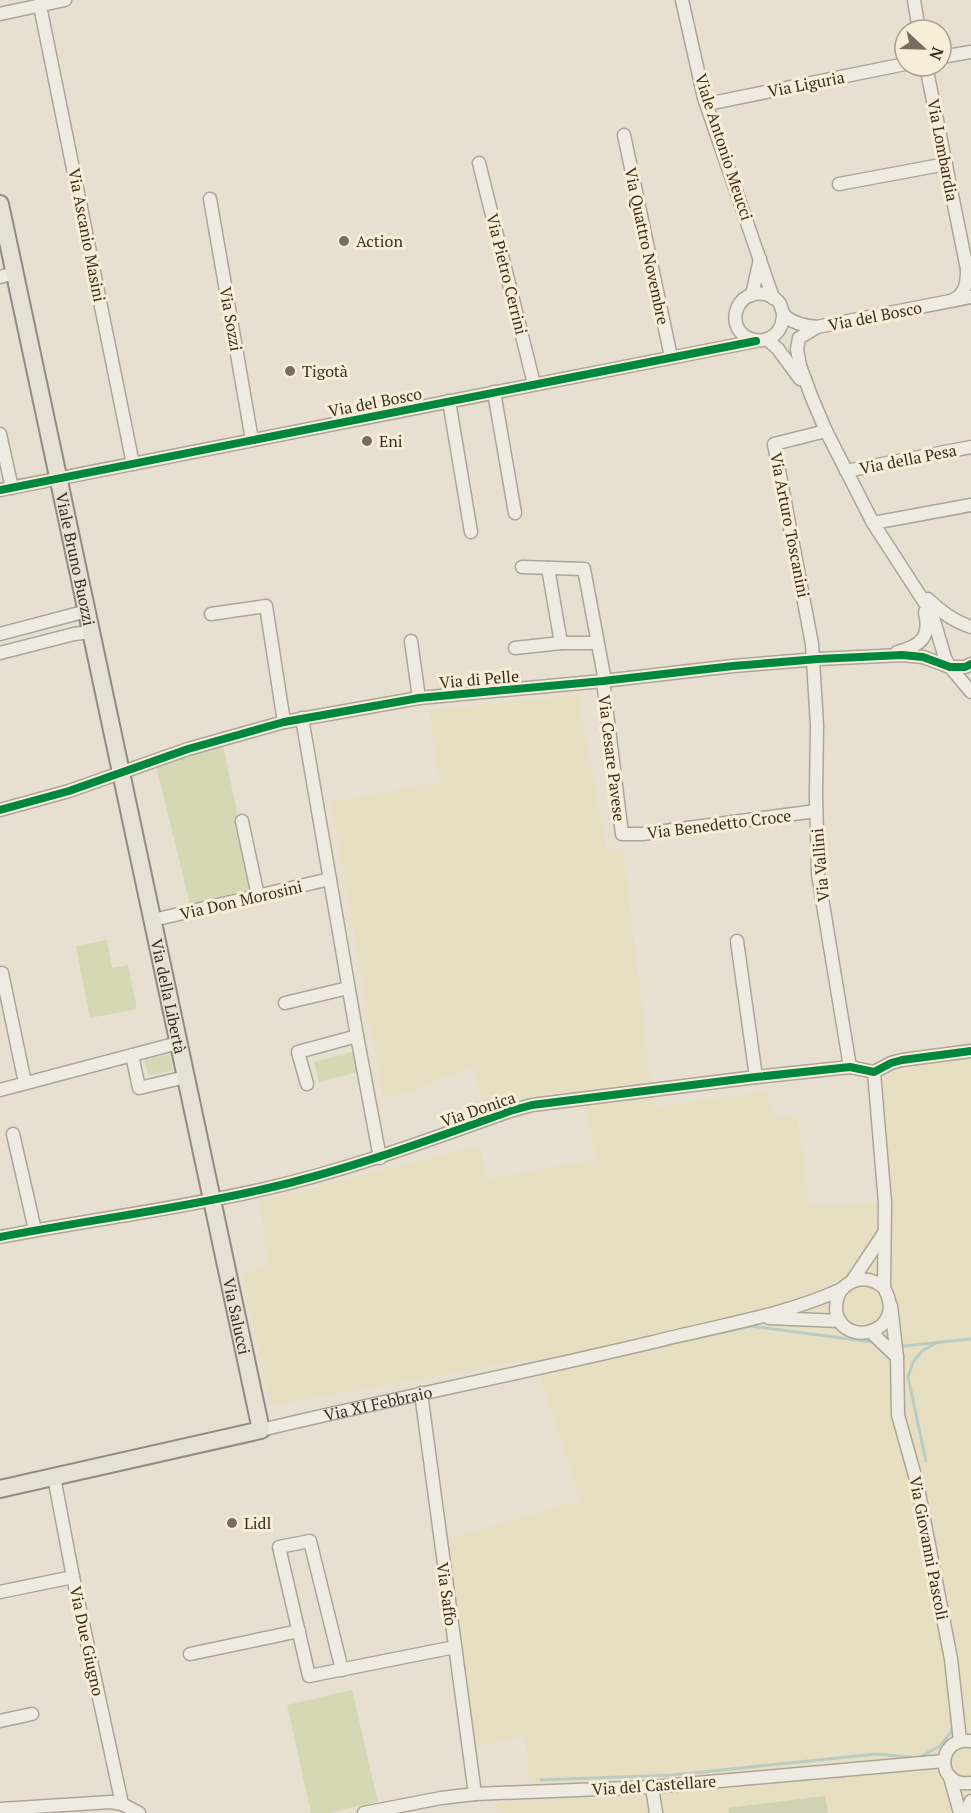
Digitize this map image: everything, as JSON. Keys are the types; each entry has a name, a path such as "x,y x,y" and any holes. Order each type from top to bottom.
{"main road":[{"name":"Viale Bruno Buozzi","path":"0,204 8,275 58,478 84,633 115,776"},
{"name":"Via della Libertà","path":"115,776 125,791 213,1201"},
{"name":"Via Salucci","path":"213,1201 261,1430"},
{"name":"Via XI Febbraio","path":"0,1488 261,1430"}],"street":[{"path":"0,14 65,0"},
{"name":"Viale Antonio Meucci","path":"682,0 707,104 774,298"},
{"path":"914,0 917,18"},
{"name":"Via Ascanio Masini","path":"40,6 133,464"},
{"path":"953,55 971,52"},
{"name":"Via Liguria","path":"707,104 893,66"},
{"name":"Via Lombardia","path":"928,78 969,275 963,293 952,301"},
{"name":"Via Quattro Novembre","path":"624,135 671,357"},
{"name":"Via Pietro Cerrini","path":"479,163 534,384"},
{"path":"839,184 946,164"},
{"name":"Via Sozzi","path":"210,199 252,440"},
{"path":"752,295 761,257"},
{"path":"761,293 774,298 783,313 783,321 775,336 762,340 742,334 735,316 741,301 761,293"},
{"name":"Via del Bosco","path":"783,313 794,322 817,327 971,297"},
{"path":"721,347 738,327"},
{"name":"Via della Pesa","path":"817,327 799,338 797,349 800,366 812,398 826,431 873,523 932,614 942,650 951,668"},
{"name":"Via del Bosco","path":"6,489 762,340"},
{"name":"Via della Pesa","path":"762,340 778,349 812,398"},
{"path":"494,392 515,513"},
{"path":"449,401 471,532"},
{"name":"Via Arturo Toscanini","path":"814,660 774,444 826,431"},
{"path":"0,434 6,489"},
{"name":"Via della Pesa","path":"846,471 971,447"},
{"path":"873,523 971,505"},
{"path":"522,567 548,568 561,643"},
{"name":"Via Cesare Pavese","path":"548,568 584,569 604,681 622,834"},
{"path":"913,583 941,612 971,627"},
{"name":"Via della Pesa","path":"882,655 909,649 920,642 926,633 926,618 913,583"},
{"path":"211,614 266,606 284,722"},
{"path":"0,634 81,613"},
{"path":"0,653 84,633"},
{"path":"411,641 419,698"},
{"path":"515,648 561,643 597,643"},
{"name":"Via di Pelle","path":"0,810 69,792 188,749 284,722 419,698 604,681 733,666 882,655 923,657 951,668"},
{"name":"Via Vallini","path":"814,660 818,874 850,1067"},
{"path":"951,668 971,664"},
{"path":"951,668 971,692"},
{"path":"302,718 348,988 380,1158"},
{"name":"Via Benedetto Croce","path":"622,834 642,834 816,811"},
{"path":"242,821 258,896"},
{"name":"Via Don Morosini","path":"153,921 330,879"},
{"path":"737,941 756,1077"},
{"path":"0,974 2,974 3,998 25,1083"},
{"path":"285,1004 348,988"},
{"path":"306,1084 298,1052 357,1036"},
{"path":"0,1090 178,1043"},
{"path":"874,1072 882,1066 902,1060 971,1051"},
{"path":"132,1055 139,1088 186,1077"},
{"name":"Via Donica","path":"0,1237 213,1201 286,1184 380,1158 532,1105 850,1067 874,1072"},
{"name":"Via Giovanni Pascoli","path":"874,1072 885,1203 884,1288 891,1306 897,1357 898,1414 917,1483 966,1741"},
{"path":"13,1134 35,1230"},
{"path":"884,1233 836,1302 837,1313 840,1321 847,1328 856,1332 871,1332 879,1329 885,1322 891,1306"},
{"path":"847,1285 861,1278 871,1280 884,1288"},
{"name":"Via XI Febbraio","path":"261,1430 756,1317 814,1301 847,1285"},
{"name":"Via XI Febbraio","path":"756,1317 840,1321"},
{"path":"871,1332 897,1357"},
{"name":"Via Saffo","path":"421,1393 475,1794"},
{"name":"Via Due Giugno","path":"54,1477 122,1804"},
{"path":"342,1670 310,1541 279,1547 309,1677 454,1647"},
{"path":"0,1592 73,1577"},
{"path":"190,1654 298,1631"},
{"path":"0,1721 32,1714"},
{"path":"960,1813 944,1761 952,1745 966,1741"},
{"name":"Via del Castellare","path":"364,1813 475,1794 652,1787 944,1761"},
{"path":"950,1777 957,1782 971,1783"},
{"path":"652,1787 656,1813"},
{"path":"966,1813 971,1801"},
{"path":"0,1809 111,1802 122,1804 139,1813"}],"shaded area":[{"path":"578,695 607,850 623,849 654,1107 766,1091 773,1115 797,1117 810,1205 889,1204 880,1088 889,1075 909,1069 907,1053 971,1045 971,1813 497,1813 495,1803 531,1801 525,1736 464,1749 436,1542 580,1500 534,1358 271,1406 241,1272 269,1268 259,1202 480,1145 486,1179 596,1159 582,1090 513,1100 485,1109 472,1066 411,1092 383,1098 331,802 439,782 429,710"}],"green space":[{"path":"223,745 253,889 190,904 156,766"},
{"path":"107,940 112,968 128,965 137,1009 90,1018 76,946"},
{"path":"352,1052 357,1072 319,1082 314,1062"},
{"path":"169,1054 172,1071 148,1074 144,1060"},
{"path":"352,1690 378,1802 329,1813 311,1813 287,1705"},
{"path":"825,1796 828,1813 729,1813 728,1808"}],"waterway":[{"path":"661,1346 751,1326 872,1342"},
{"path":"904,1346 971,1339"},
{"path":"926,1461 908,1377 913,1362 922,1351 938,1342"},
{"path":"541,1780 673,1775 877,1754 918,1758 940,1746 951,1732 953,1724"}],"cycle path":[{"path":"0,490 756,341"},
{"path":"0,810 69,791 188,749 284,722 419,698 818,659 902,655 923,657 950,667 965,667 971,664"},
{"path":"0,1237 198,1203 264,1189 388,1154 532,1105 850,1067 874,1072 902,1060 971,1051"}],"place":[{"name":"Action","path":"344,241"},
{"name":"Tigotà","path":"290,371"},
{"name":"Eni","path":"367,441"},
{"name":"Lidl","path":"232,1523"}]}
